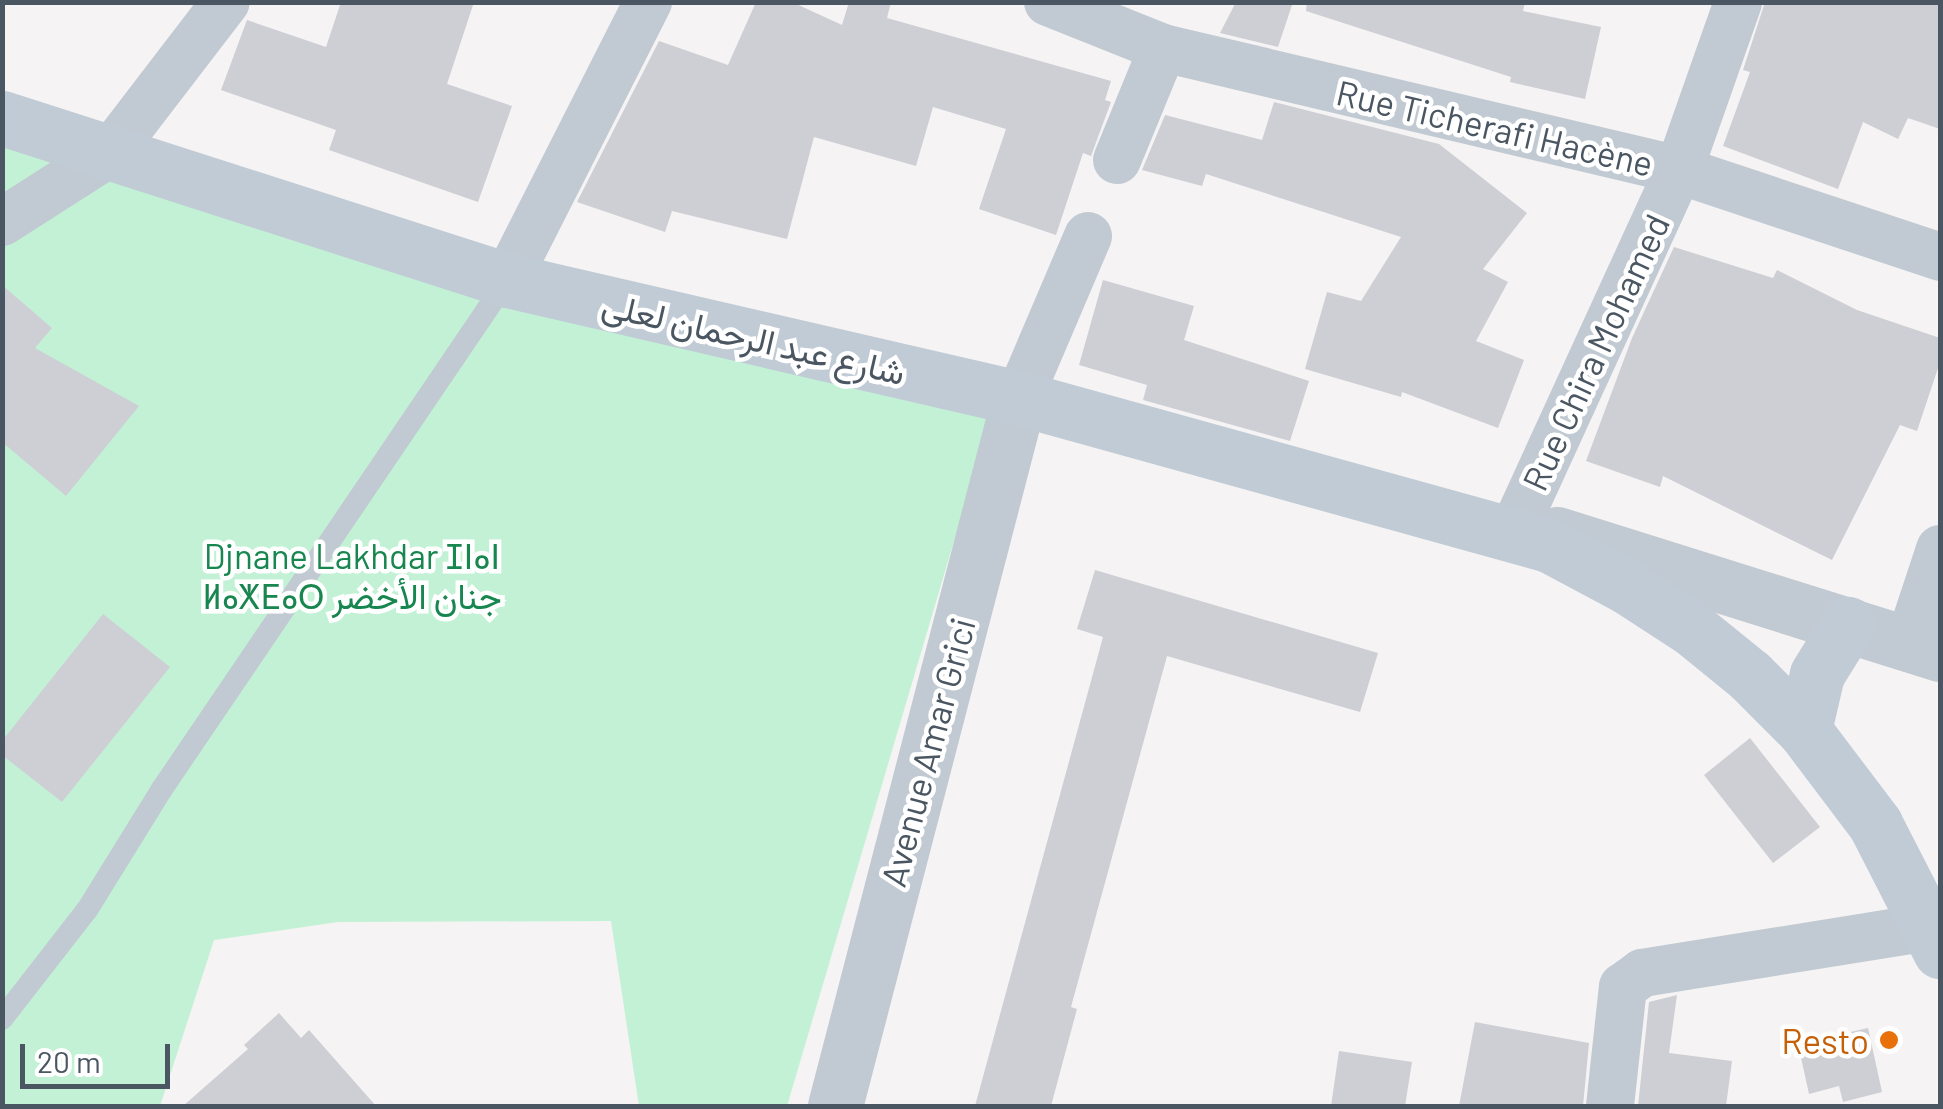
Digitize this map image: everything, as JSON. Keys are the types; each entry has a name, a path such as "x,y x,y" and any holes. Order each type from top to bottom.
{"main road":[{"name":"شارع عبد الرحمان لعلى","path":"2,118 508,280 1019,398 1549,545 1626,586 1690,628 1750,676 1804,730 1875,824 1935,939"},
{"path":"1804,730 1818,674 1848,624"}],"street":[{"path":"2,222 110,154 226,2"},
{"path":"508,280 648,2"},
{"name":"Rue Ticherafi Hacène","path":"1048,2 1163,48 1679,170 1940,256"},
{"name":"Rue Chira Mohamed","path":"1513,532 1679,170 1738,2"},
{"path":"1118,160 1163,48"},
{"path":"1019,398 1088,236"},
{"name":"Avenue Amar Grici","path":"835,1106 1019,398"},
{"path":"1513,532 1567,536 1925,649 1940,549"},
{"path":"1610,1106 1623,987 1642,974 1935,939"}],"lane":[{"path":"2,1019 87,910 173,773 508,280"}],"green space":[{"name":"Djnane Lakhdar ⵊⵏⴰⵏ ⵍⴰⵅⴹⴰⵔ جنان الأخضر","path":"3,123 993,409 787,1106 639,1106 611,921 338,922 214,940 160,1106 3,1106"}],"building":[{"path":"341,2 474,2 447,84 512,106 478,202 329,150 336,130 221,90 247,20 326,47"},
{"path":"756,2 792,2 842,25 849,2 891,2 887,18 1111,81 1105,100 1111,102 1091,156 1083,153 1056,235 979,209 1006,129 933,107 916,166 814,137 787,239 672,211 665,232 577,202 659,41 728,65"},
{"path":"1236,2 1293,2 1278,47 1220,33"},
{"path":"1307,2 1525,2 1523,11 1601,27 1585,99 1510,82 1511,77 1306,11"},
{"path":"1765,2 1940,2 1940,129 1908,118 1898,139 1863,122 1838,189 1723,146 1750,72 1743,70"},
{"path":"1274,102 1439,144 1527,213 1483,269 1508,282 1476,341 1524,360 1498,428 1402,392 1401,397 1305,369 1327,292 1361,301 1401,237 1206,174 1202,186 1142,170 1165,115 1262,140"},
{"path":"1674,247 1773,278 1777,270 1857,310 1940,338 1940,362 1917,431 1900,425 1832,560 1663,476 1660,487 1586,461 1632,338"},
{"path":"1103,280 1194,306 1184,340 1309,381 1290,441 1143,400 1147,385 1079,365"},
{"path":"2,285 52,328 35,348 139,406 66,496 2,442"},
{"path":"1095,570 1378,653 1360,712 1167,656 1071,1007 1077,1009 1051,1106 975,1106 1103,637 1077,629"},
{"path":"103,614 170,667 62,802 2,755 2,741"},
{"path":"1750,738 1820,827 1773,863 1704,775"},
{"path":"1677,995 1669,1053 1732,1061 1726,1106 1638,1106 1649,1002"},
{"path":"279,1013 301,1038 309,1030 376,1106 183,1106 248,1049 244,1045"},
{"path":"1475,1022 1589,1043 1583,1106 1459,1106"},
{"path":"1868,1028 1882,1092 1843,1102 1839,1086 1809,1094 1798,1044"},
{"path":"1339,1051 1412,1062 1405,1106 1331,1106"}],"place":[{"name":"Resto","path":"1889,1040"}]}
